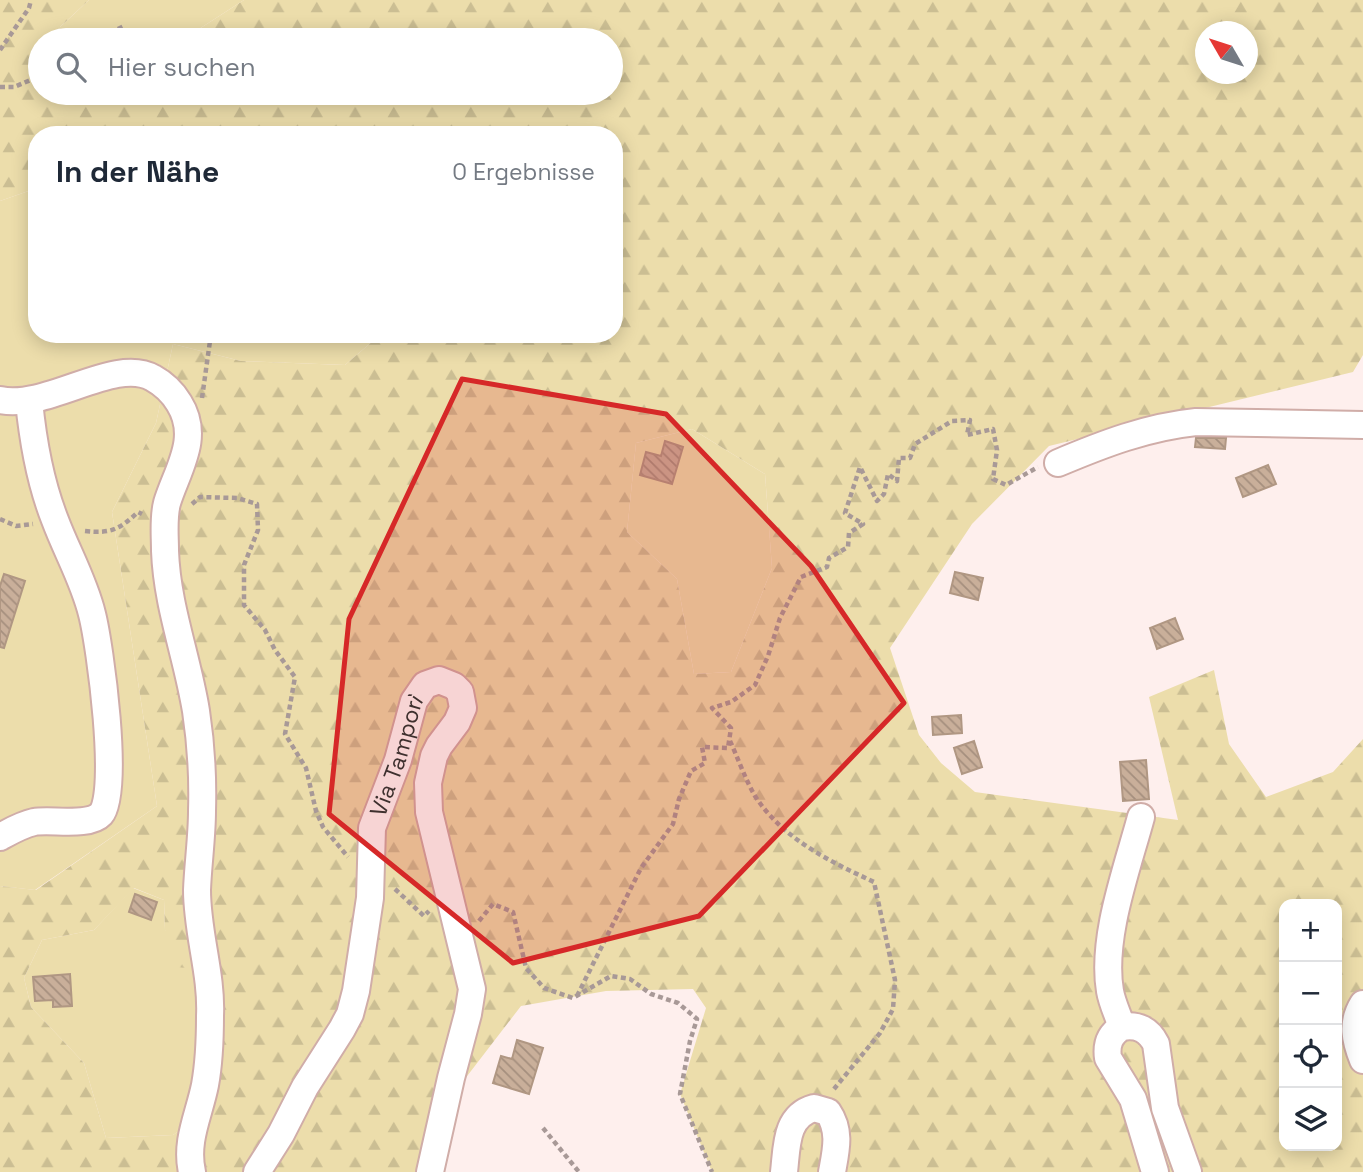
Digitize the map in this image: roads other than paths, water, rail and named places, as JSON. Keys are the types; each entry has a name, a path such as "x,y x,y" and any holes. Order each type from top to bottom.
{"street":[{"path":"0,400 29,401 117,374 139,373 153,378 169,390 182,407 187,421 188,445 167,502 164,523 168,592 196,712 202,792 197,890 209,976 210,1017 205,1081 189,1142 192,1172"},
{"path":"0,837 18,827 35,822 88,821 96,818 103,812 109,771 107,726 92,615 42,480 29,401"},
{"path":"1058,463 1111,441 1178,424 1363,425"},
{"name":"Via Tamporì","path":"257,1172 350,1014 365,932 381,877 372,828 398,760 414,701 431,681 445,681 460,692 463,708 457,722 434,756 429,776 429,813 470,980 471,1000 450,1078 430,1172"},
{"path":"1122,1027 1112,1000 1109,965 1118,906 1141,817"},
{"path":"1363,1004 1355,1032 1363,1060"},
{"path":"1155,1172 1133,1099 1108,1059 1110,1038 1122,1027 1142,1028 1156,1044 1164,1108 1188,1172"},
{"path":"784,1172 787,1141 794,1120 807,1110 821,1108 828,1112 836,1131 832,1172"}]}
